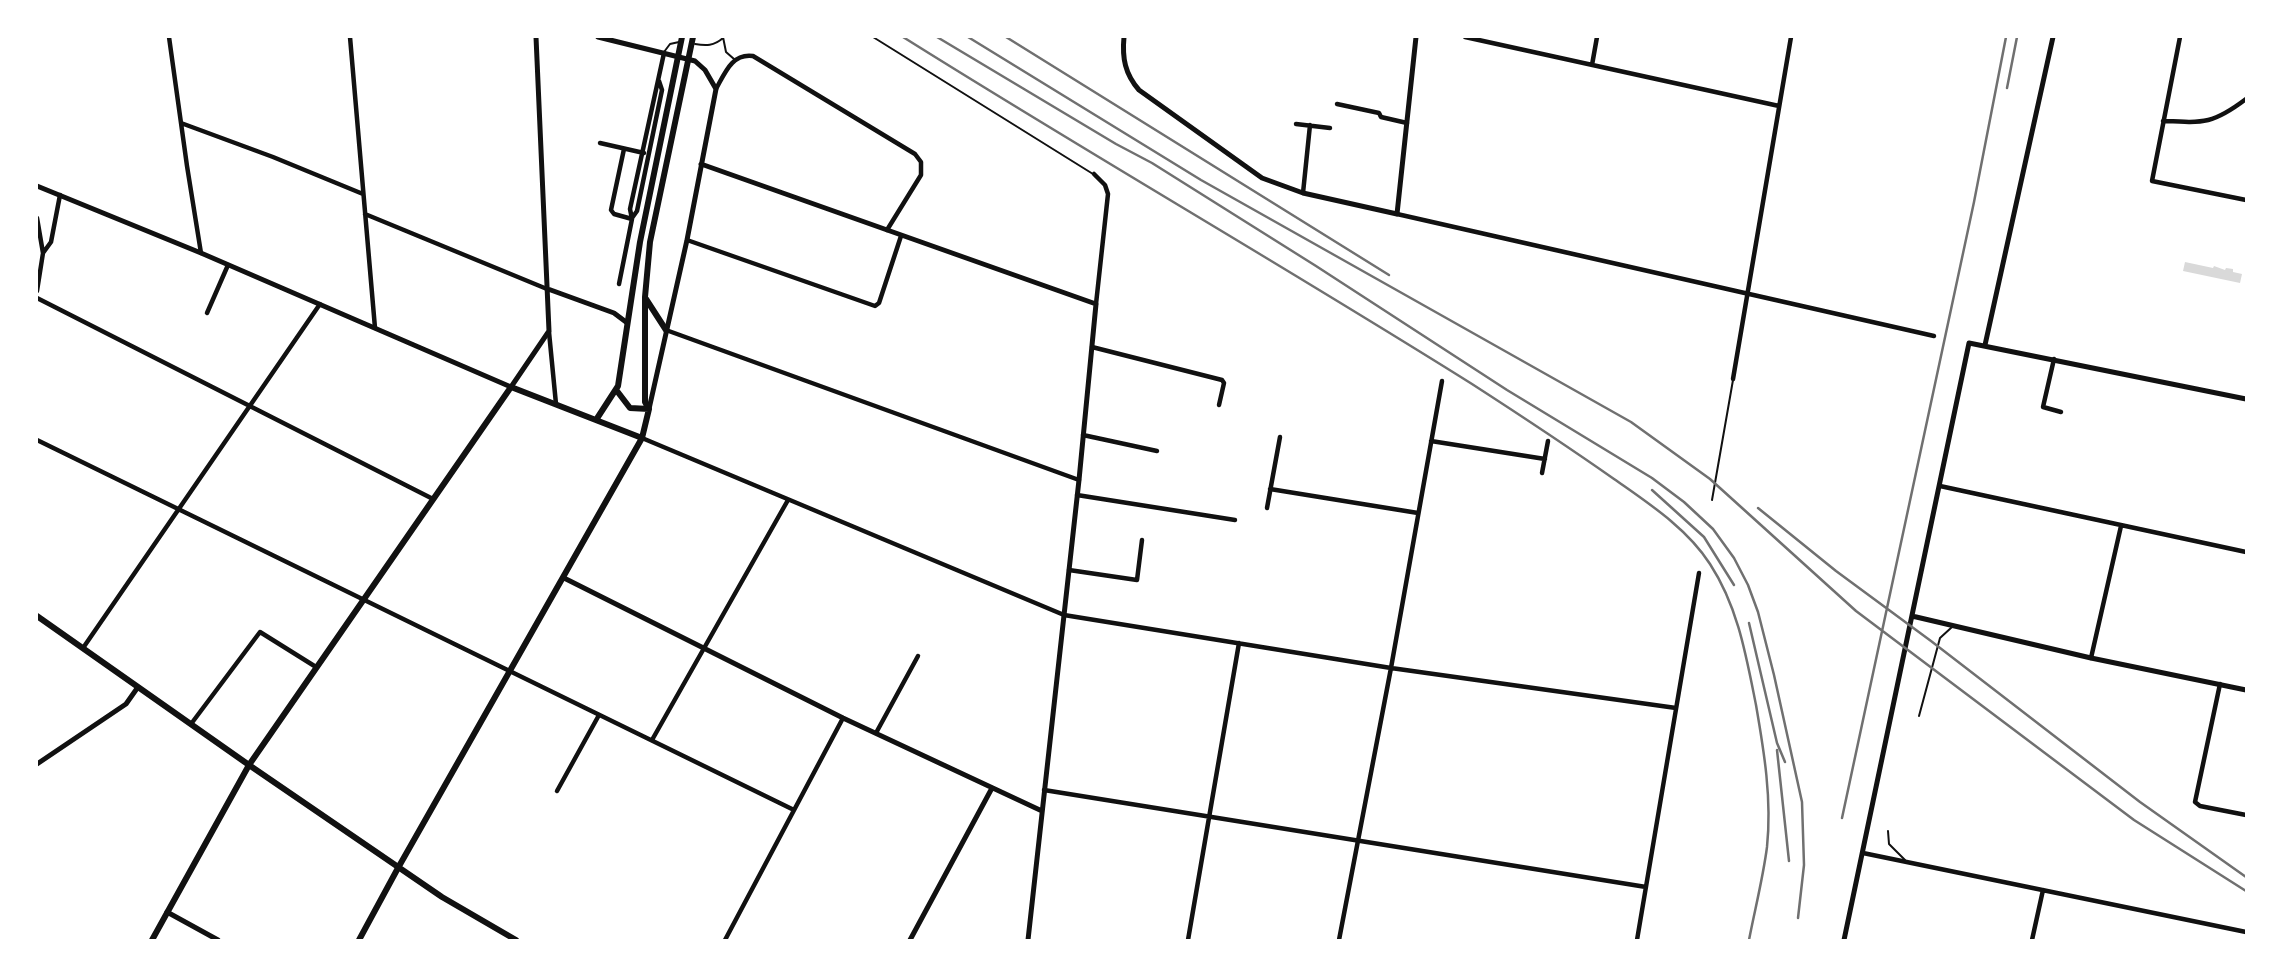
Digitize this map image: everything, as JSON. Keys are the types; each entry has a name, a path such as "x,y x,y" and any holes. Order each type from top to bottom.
{"main road":[{"path":"596,420 617,391 640,242 682,37"},
{"path":"359,940 642,438 649,409 645,402 645,297 650,242 693,37"},
{"path":"645,297 666,330"},
{"path":"152,940 249,765 511,387 642,438"},
{"path":"617,391 630,408 649,409"},
{"path":"37,616 398,868 516,940"}],"street":[{"path":"169,37 201,253"},
{"path":"349,37 375,328"},
{"path":"536,37 549,331 556,404"},
{"path":"598,37 700,65 716,89"},
{"path":"1124,37 1123,60 1127,73 1139,90 1262,178 1303,193 1934,336"},
{"path":"1397,214 1416,37"},
{"path":"1465,37 1779,106"},
{"path":"1592,65 1597,37"},
{"path":"1733,379 1791,37"},
{"path":"1985,345 2053,37"},
{"path":"2180,37 2152,181 2246,200"},
{"path":"619,284 632,219 631,209 664,53"},
{"path":"649,409 687,240 716,89 735,60 742,55 761,59 919,158 923,167 921,175 887,230"},
{"path":"632,219 637,211 662,90 659,80"},
{"path":"2163,121 2199,123 2215,120 2246,99"},
{"path":"1337,104 1407,123"},
{"path":"181,123 363,194"},
{"path":"1296,124 1330,128"},
{"path":"1303,193 1310,125"},
{"path":"600,143 649,155"},
{"path":"624,149 612,212 632,219"},
{"path":"701,164 1096,304"},
{"path":"1028,940 1108,194 1105,185 1094,174"},
{"path":"37,186 201,253 511,387 549,331"},
{"path":"43,253 51,242 60,195"},
{"path":"365,214 614,313 626,322"},
{"path":"37,218 43,253 37,290"},
{"path":"687,240 875,306 879,303 901,236"},
{"path":"207,313 228,265"},
{"path":"37,298 433,499"},
{"path":"83,648 320,304"},
{"path":"614,313 628,309"},
{"path":"666,330 1079,480"},
{"path":"1844,940 1969,342 2246,399"},
{"path":"1091,347 1222,380 1224,383 1219,405"},
{"path":"2054,359 2043,407 2061,412"},
{"path":"1339,940 1442,381"},
{"path":"1083,435 1157,451"},
{"path":"1267,508 1280,437"},
{"path":"642,438 1064,615 1391,668 1675,708"},
{"path":"37,440 794,810"},
{"path":"1431,441 1545,459"},
{"path":"1542,473 1548,441"},
{"path":"1940,486 2246,552"},
{"path":"1270,488 1418,513"},
{"path":"1077,495 1235,520"},
{"path":"652,740 788,500"},
{"path":"2091,657 2121,526"},
{"path":"1069,570 1137,580 1142,540"},
{"path":"1637,940 1699,573"},
{"path":"564,578 843,718 1042,811"},
{"path":"1912,616 2246,690"},
{"path":"191,724 260,632 316,667"},
{"path":"1188,940 1239,643"},
{"path":"876,733 918,656"},
{"path":"2220,684 2195,799 2200,806 2246,815"},
{"path":"40,762 126,704 138,687"},
{"path":"557,791 599,715"},
{"path":"725,940 843,718"},
{"path":"909,940 992,788"},
{"path":"1044,790 1357,838 1646,887"},
{"path":"1863,853 2246,932"},
{"path":"2032,940 2043,890"},
{"path":"167,912 218,940"}],"lane":[{"path":"873,37 1094,174"},
{"path":"664,53 674,42 707,46 723,38 726,52 735,60"},
{"path":"1712,500 1733,379"},
{"path":"1919,716 1940,638 1954,626"},
{"path":"1888,831 1892,849 1909,862"}],"shaded area":[{"path":"2185,262 2225,270 2233,269 2233,272 2242,274 2240,283 2183,271"}],"railway":[{"path":"903,37 1472,384 1640,497 1690,539 1710,564 1728,597 1749,668 1762,740 1768,793 1767,847 1749,940"},
{"path":"937,37 1152,163 1507,390 1652,478 1684,502 1713,529 1734,558 1758,612 1802,802 1804,865 1798,918"},
{"path":"968,37 1201,180 1631,422 1710,479 1856,611 2134,820 2246,891"},
{"path":"1006,37 1389,275"},
{"path":"1842,818 1974,202 2006,37"},
{"path":"2007,88 2017,37"},
{"path":"1652,490 1704,537 1734,585"},
{"path":"1758,508 1836,571 2140,802 2246,877"},
{"path":"1749,623 1777,743 1785,762"},
{"path":"1777,750 1789,861"}]}
